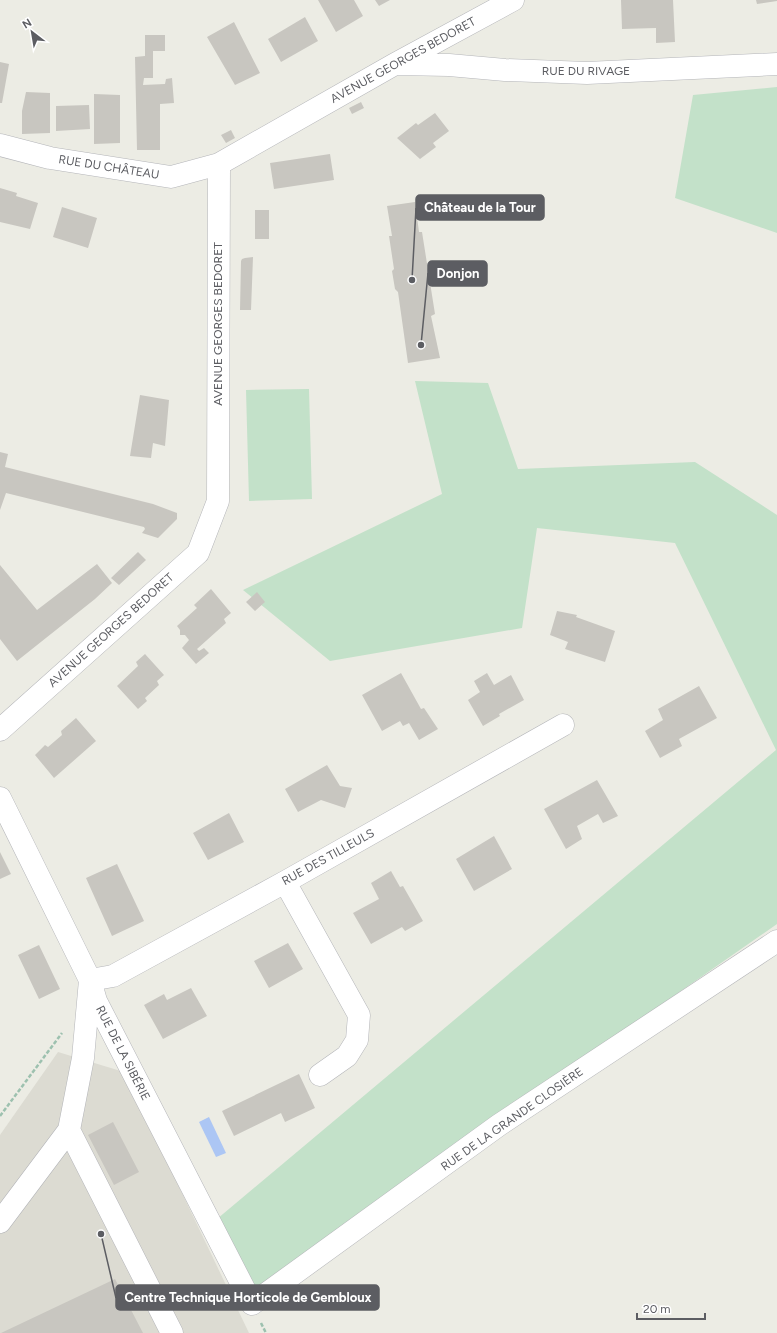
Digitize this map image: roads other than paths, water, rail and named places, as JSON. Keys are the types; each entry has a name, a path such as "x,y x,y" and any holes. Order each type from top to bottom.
{"street":[{"name":"AVENUE GEORGES BEDORET","path":"0,730 198,553 218,501 219,164 395,64 514,0"},
{"name":"RUE DU RIVAGE","path":"395,64 449,65 505,70 587,72 777,64"},
{"name":"RUE DU CHÂTEAU","path":"0,145 50,158 171,177 219,164"},
{"name":"RUE DES TILLEULS","path":"90,980 113,976 285,882 563,725"},
{"name":"RUE DE LA SIBÉRIE","path":"0,798 90,980 96,1001 252,1304"},
{"path":"285,882 359,1015 357,1040 347,1056 320,1075"},
{"name":"RUE DE LA GRANDE CLOSIÈRE","path":"252,1304 500,1125 777,941"},
{"path":"0,1222 69,1130 83,1058 90,980"},
{"path":"69,1130 172,1333"}],"water":[{"path":"209,1117 226,1153 216,1157 199,1122"}],"place":[{"name":"Château de la Tour","path":"412,280"},
{"name":"Donjon","path":"421,345"},
{"name":"Centre Technique Horticole de Gembloux","path":"101,1234"}]}
